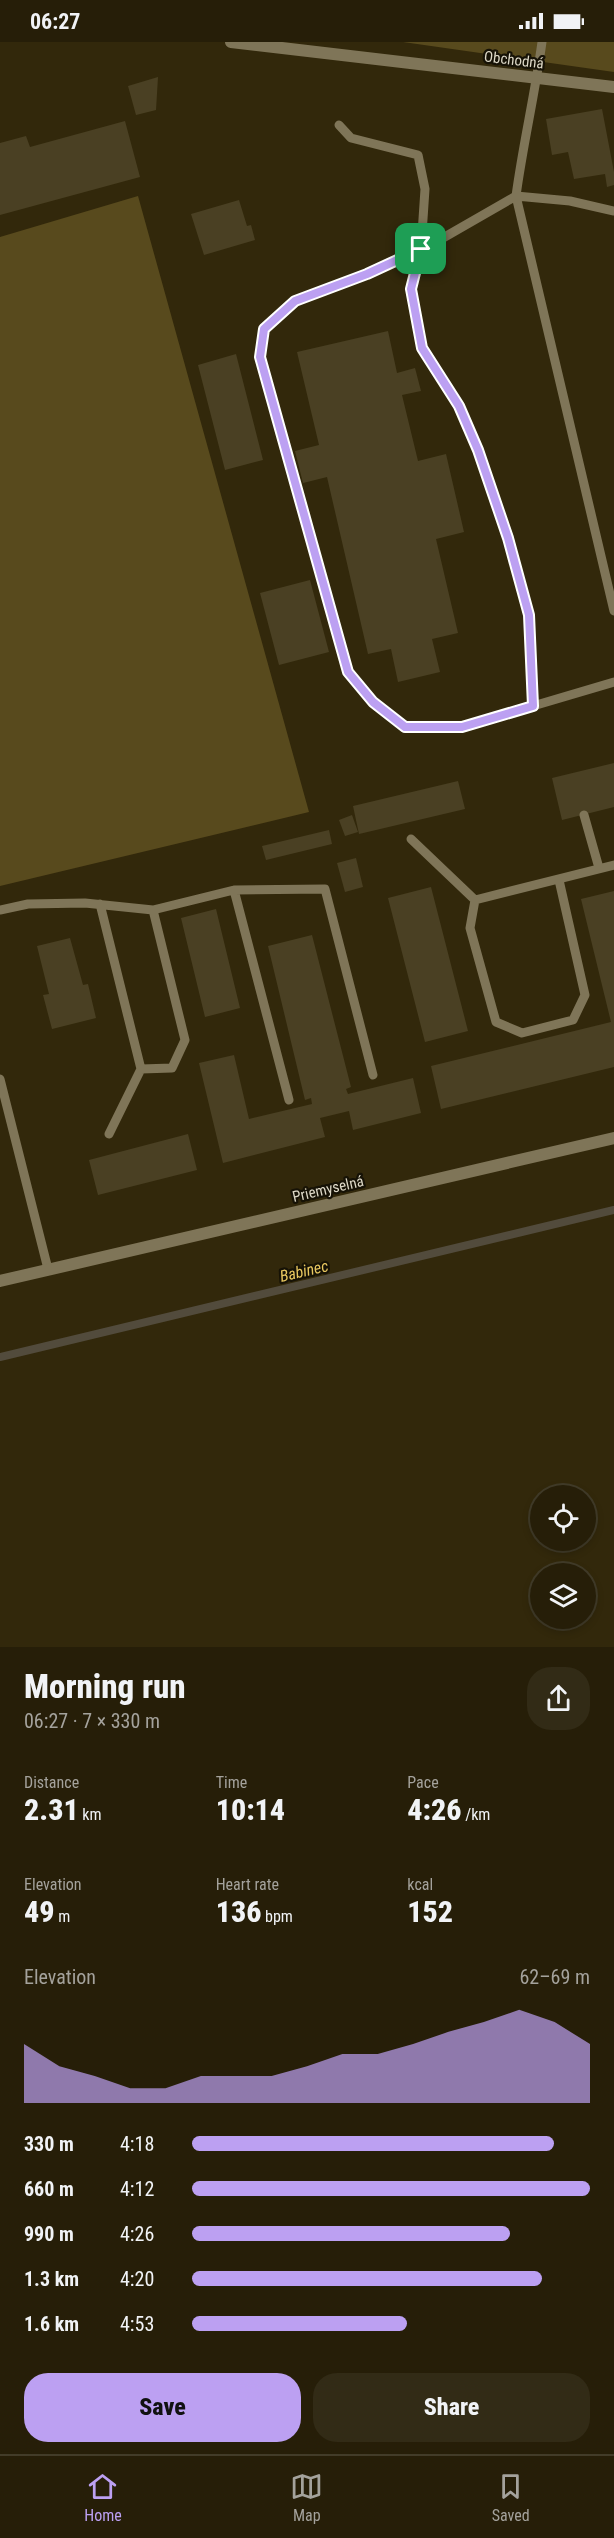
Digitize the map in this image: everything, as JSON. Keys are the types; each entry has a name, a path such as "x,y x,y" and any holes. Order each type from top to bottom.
{"street":[{"name":"Obchodná","path":"231,42 614,87"},
{"name":"Priemyselná","path":"0,1281 614,1138"}],"lane":[{"path":"542,42 537,78 524,135 516,196 614,611"},
{"path":"339,125 351,138 418,155 425,189 421,249 411,289 422,348 459,406 478,450 508,538 529,615 533,706"},
{"path":"614,211 570,201 516,196 421,249 367,274 295,301 264,329 260,357 348,672 373,702 405,727 462,727 614,682"},
{"path":"585,814 599,868"},
{"path":"411,839 475,900"},
{"path":"475,900 614,865"},
{"path":"475,900 470,928 496,1022 522,1033 573,1020 585,995 559,879"},
{"path":"0,910 28,904 100,904 153,910 234,890 325,889 373,1075"},
{"path":"234,890 289,1100"},
{"path":"100,904 141,1069 110,1134"},
{"path":"141,1069 172,1068 185,1040 153,910"},
{"path":"0,1079 48,1269"}],"shaded area":[{"path":"403,42 614,42 614,72"},
{"path":"138,196 309,812 0,886 0,237"}],"building":[{"path":"158,77 156,110 136,115 128,86"},
{"path":"602,109 614,172 614,185 607,187 605,174 574,179 568,152 552,155 546,119"},
{"path":"125,121 140,177 0,215 0,143 26,136 30,147"},
{"path":"239,200 247,226 251,225 255,240 204,255 191,214"},
{"path":"388,331 397,373 415,368 421,391 402,395 418,461 446,454 464,532 436,539 458,633 432,639 440,672 398,682 391,649 368,654 327,477 303,483 295,451 319,445 297,352"},
{"path":"236,354 263,460 225,470 198,365"},
{"path":"310,580 329,652 279,665 260,593"},
{"path":"614,763 614,807 562,820 552,778"},
{"path":"458,781 465,809 359,834 353,806"},
{"path":"352,815 358,832 345,836 339,820"},
{"path":"329,830 332,844 266,860 262,846"},
{"path":"356,858 363,887 345,892 337,863"},
{"path":"431,887 468,1031 425,1042 388,898"},
{"path":"614,891 614,1067 441,1109 431,1066 611,1022 581,899"},
{"path":"216,909 240,1008 205,1017 181,918"},
{"path":"312,935 351,1087 346,1089 348,1094 413,1078 421,1113 353,1130 349,1111 320,1118 325,1137 223,1163 199,1063 234,1055 249,1119 312,1104 311,1098 305,1100 268,946"},
{"path":"70,938 83,985 88,984 96,1018 52,1029 43,995 49,994 37,946"},
{"path":"188,1134 197,1170 98,1195 89,1160"}],"waterway":[{"name":"Babinec","path":"0,1357 614,1210"}],"route":[{"path":"421,249 411,289 422,348 459,406 478,450 508,538 529,615 533,706 462,727 405,727 373,702 348,672 260,357 264,329 295,301 367,274 421,249"}]}
